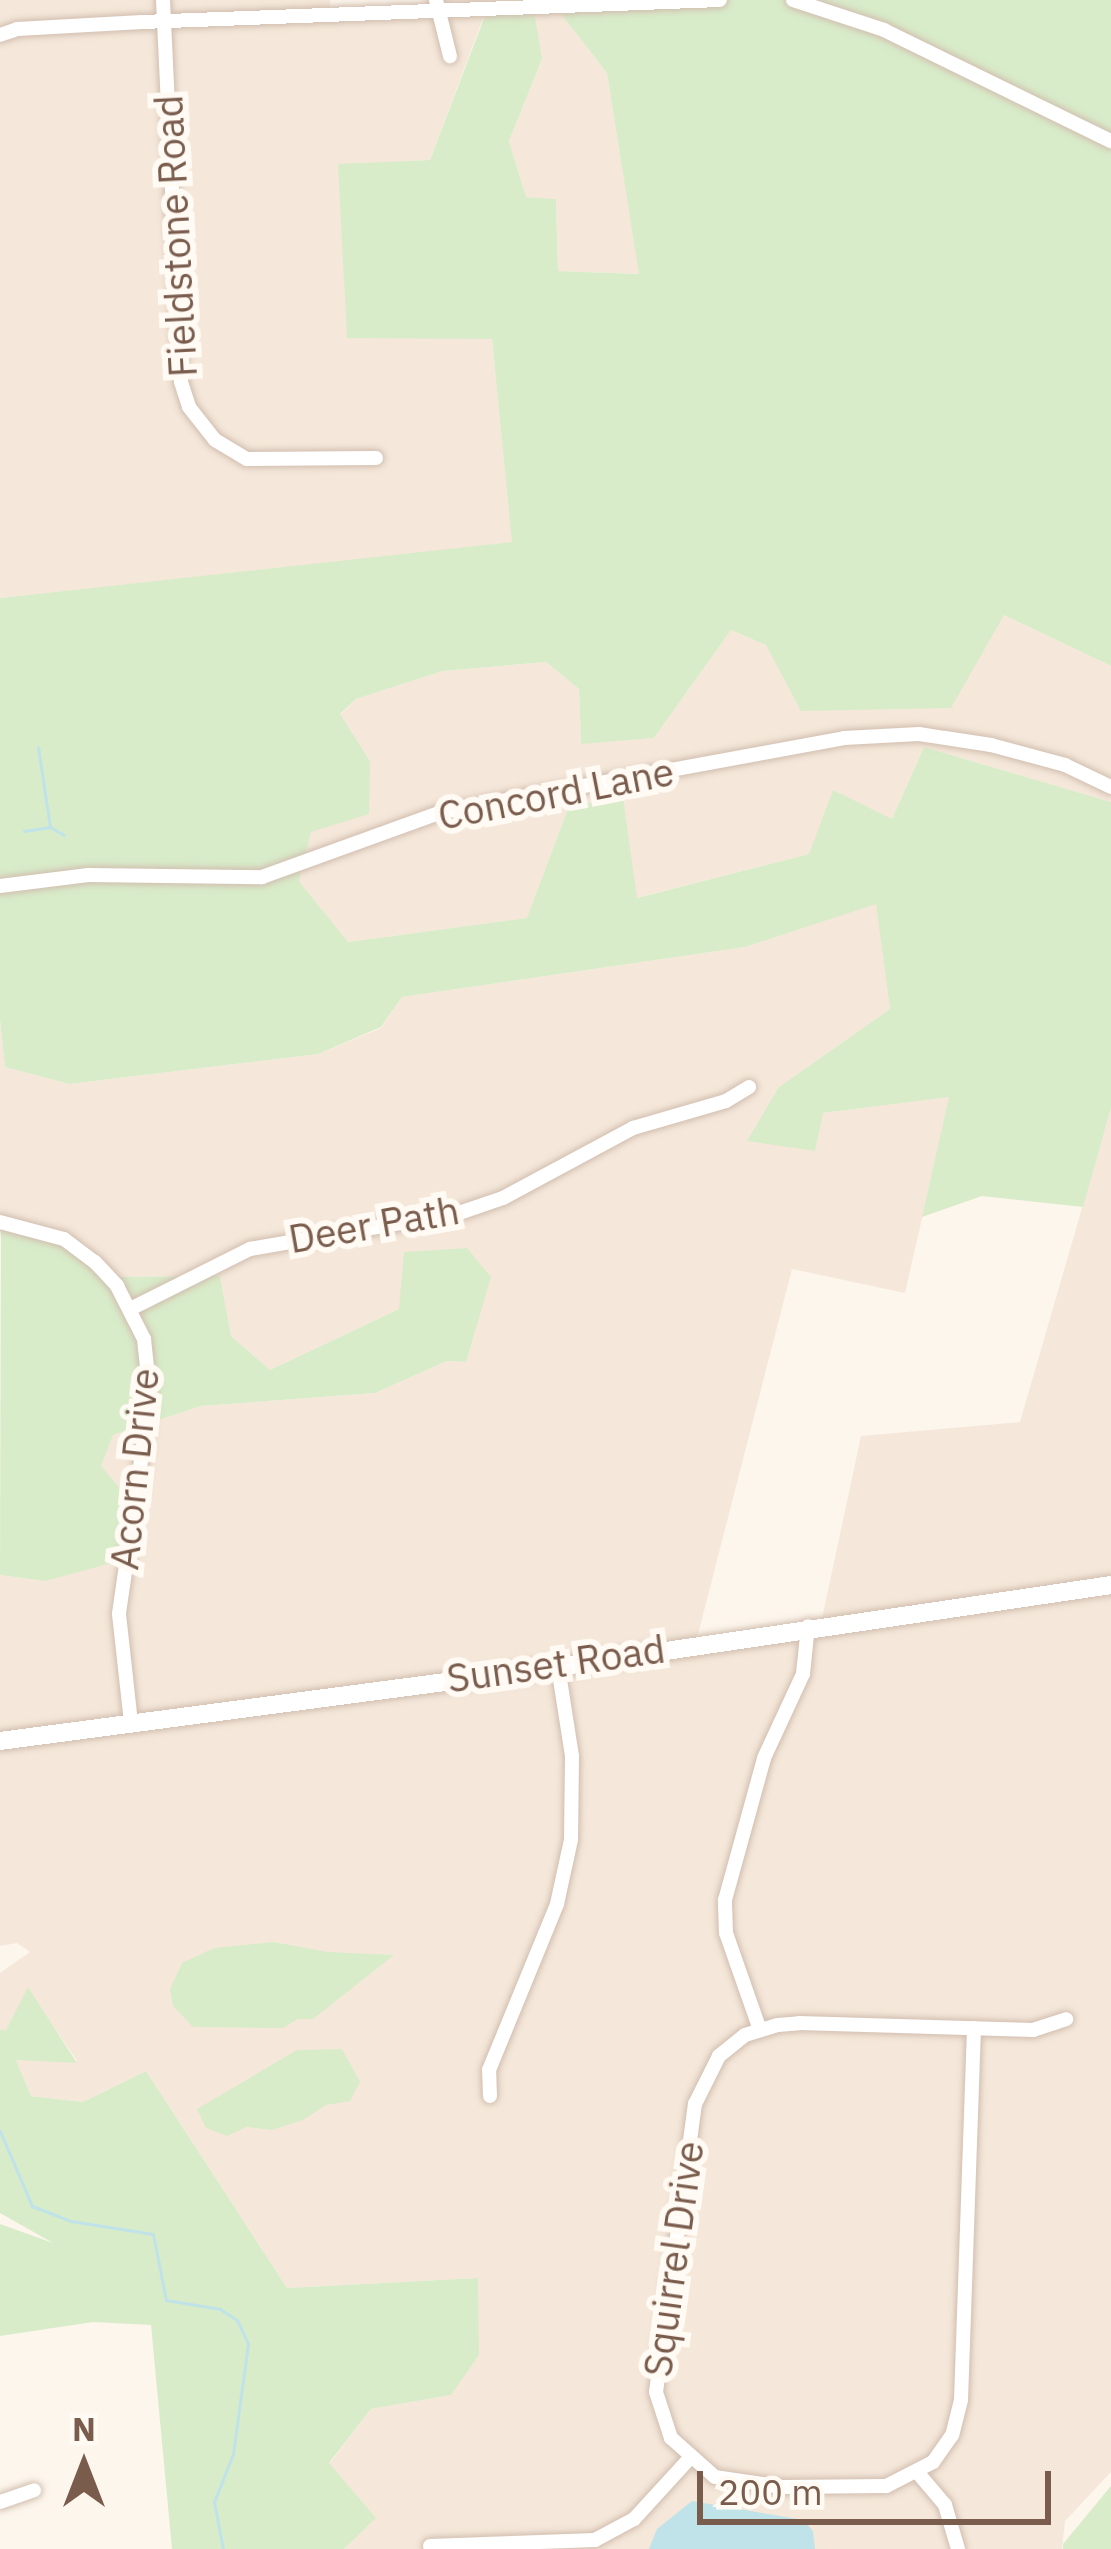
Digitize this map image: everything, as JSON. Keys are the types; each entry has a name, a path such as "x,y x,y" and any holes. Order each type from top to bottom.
{"street":[{"name":"Fieldstone Road","path":"163,0 181,382 188,407 215,440 247,459 376,458"},
{"path":"0,35 17,29 437,5 720,0"},
{"path":"794,0 884,30 1111,141"},
{"path":"437,5 450,56"},
{"name":"Concord Lane","path":"0,886 88,875 262,877 442,812 844,738 919,734 991,745 1065,765 1111,787"},
{"name":"Deer Path","path":"131,1309 250,1249 459,1213 503,1198 633,1128 726,1101 749,1087"},
{"name":"Acorn Drive","path":"0,1222 64,1239 94,1262 131,1309 147,1351 149,1386 119,1614 131,1723"},
{"name":"Sunset Road","path":"0,1741 558,1667 808,1626 1111,1585"},
{"path":"808,1626 803,1674 764,1758 725,1900 726,1934 760,2030 799,2023 1033,2030 1066,2019"},
{"path":"490,2096 489,2070 557,1904 571,1840 572,1756 558,1667"},
{"path":"430,2546 595,2540 634,2519 688,2458 715,2477 751,2485 865,2488 918,2473 952,2435 961,2400 974,2028"},
{"name":"Squirrel Drive","path":"688,2458 662,2422 656,2392 695,2104 718,2056 760,2030"},
{"path":"918,2473 945,2505 958,2549"},
{"path":"0,2502 34,2490"}],"shaded area":[{"path":"0,0 330,0 331,16 447,13 444,0 609,0 559,11 607,73 640,274 558,271 556,199 526,197 509,141 542,59 485,13 430,160 338,165 492,339 513,543 0,598"},
{"path":"1004,615 1111,666 1111,802 924,747 892,819 809,854 636,898 622,797 569,806 528,918 348,942 299,881 311,831 370,761 340,715 356,699 443,671 546,662 579,689 581,743 654,738 731,630 766,645"},
{"path":"877,903 890,1009 779,1087 823,1113 950,1096 905,1293 792,1269 696,1642 821,1623 861,1436 1020,1422 1111,1108 1111,2472 1065,2521 1062,2549 344,2549 375,2518 329,2464 371,2409 451,2395 478,2278 287,2288 146,2071 83,2102 31,2096 16,2060 77,2061 28,1989 6,2030 0,2030 0,1973 30,1952 17,1943 0,1946 0,1575 45,1581 113,1435 201,1406 375,1393 447,1361 465,1362 399,1309 270,1370 231,1336 220,1276 110,1277 1,1225 0,1230 0,1020 5,1067 69,1084 318,1054 381,1028 402,997 745,947"}],"green space":[{"path":"609,0 1111,0 1111,666 1004,615 951,708 801,711 766,645 731,630 654,738 581,744 579,689 546,662 443,671 356,699 340,714 370,761 369,814 311,832 299,881 348,942 527,918 569,806 623,797 637,898 809,854 833,790 892,819 924,747 1111,802 1111,1108 1083,1207 982,1196 922,1217 949,1097 823,1113 815,1151 747,1141 779,1087 890,1009 876,904 745,947 402,997 381,1027 318,1054 69,1084 5,1067 0,1020 0,598 512,542 492,339 347,338 338,164 430,160 486,13 534,10 542,59 509,141 526,197 556,199 558,271 639,274 607,73 558,10"},
{"path":"1,1224 80,1245 110,1277 220,1276 231,1336 270,1370 399,1309 404,1252 467,1248 491,1277 466,1362 447,1361 375,1393 201,1406 113,1435 101,1466 127,1497 119,1561 45,1581 0,1575"},
{"path":"273,1942 328,1952 394,1955 313,2019 298,2019 283,2028 193,2027 173,2006 170,1989 182,1963 214,1948"},
{"path":"28,1987 77,2063 16,2060 31,2096 83,2102 146,2071 287,2288 478,2278 479,2355 451,2395 371,2409 329,2463 376,2518 344,2549 172,2549 151,2325 93,2322 0,2336 0,2224 53,2243 0,2213 0,2030 6,2030"},
{"path":"342,2049 360,2082 350,2101 326,2105 303,2120 272,2130 247,2127 227,2136 206,2128 197,2109 297,2050"},
{"path":"1111,2486 1111,2549 1063,2549 1063,2544"}],"water":[{"path":"692,2501 803,2520 813,2531 815,2549 649,2549 657,2529"}],"waterway":[{"path":"38,747 50,827"},
{"path":"24,831 50,827 64,835"},
{"path":"0,2131 32,2206 71,2221 153,2234 166,2300 220,2309 237,2320 248,2344 233,2454 214,2502 223,2549"}]}
